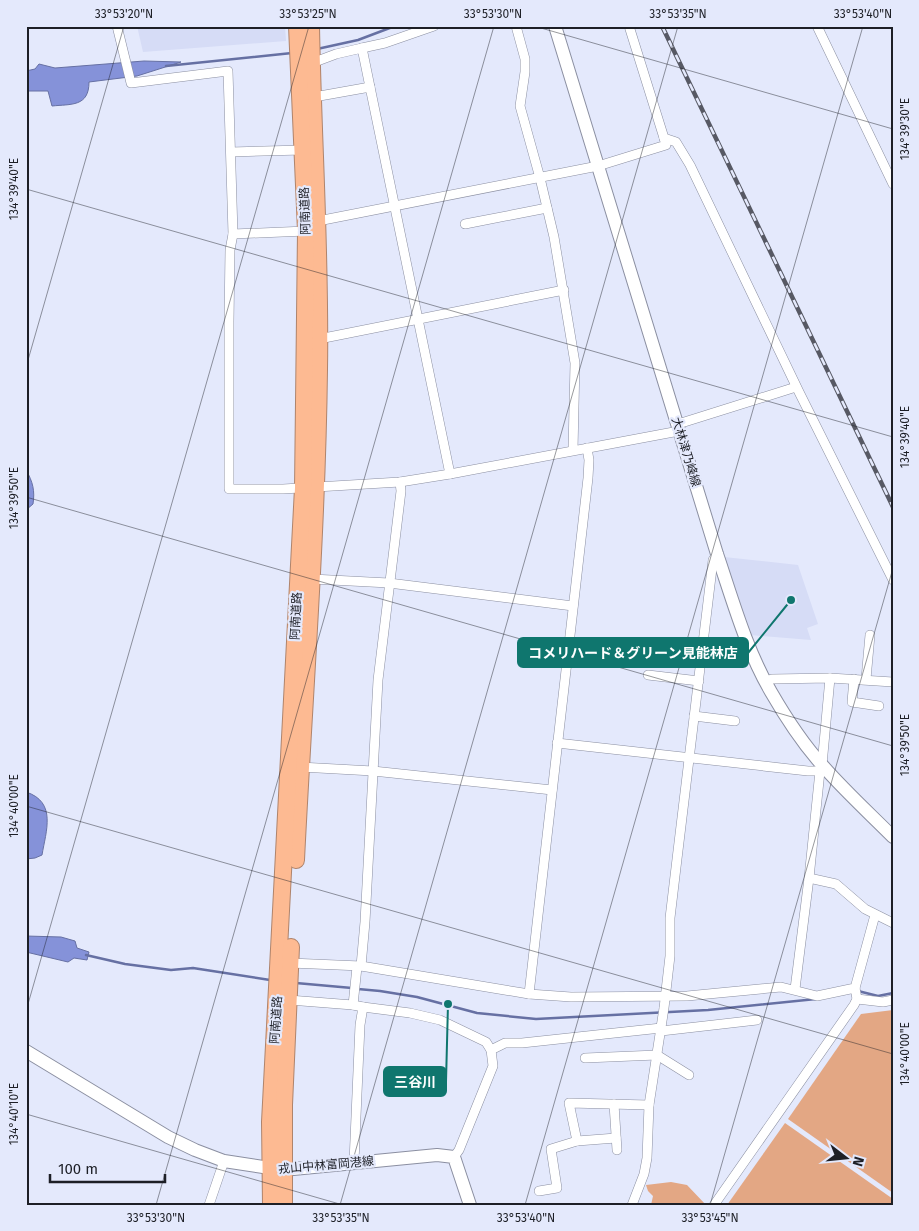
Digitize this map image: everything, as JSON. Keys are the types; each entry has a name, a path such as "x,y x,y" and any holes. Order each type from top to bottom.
{"highway":[{"name":"阿南道路","path":"284,1205 276,1169 270,1122 285,998 309,488 319,339 312,226 303,150 308,61 307,37 297,26"},
{"name":"阿南道路","path":"286,968 312,579 309,488 314,97 308,61"},
{"name":"阿南道路","path":"271,1205 276,1169"}],"main road":[{"name":"大林津乃峰線","path":"555,26 741,627 765,681 785,714 822,767 893,837"},
{"name":"戎山中林富岡港線","path":"26,1051 168,1137 224,1161 276,1169 302,1169 354,1162 437,1155 454,1157"},
{"path":"454,1157 470,1205"}],"street":[{"path":"117,26 131,83 228,71 233,234 230,250 229,489 309,488 400,482 450,474 587,448 678,428 796,387"},
{"path":"308,61 386,43 434,26"},
{"path":"516,26 525,59 520,106 547,208 564,290 575,363 576,393 573,450"},
{"path":"233,234 312,226 396,206 598,166 666,145 630,26"},
{"path":"817,26 893,184"},
{"path":"362,48 450,474"},
{"path":"314,97 370,87"},
{"path":"664,138 676,142 680,147 796,387 893,580"},
{"path":"231,152 303,150"},
{"path":"465,224 547,208"},
{"path":"319,339 564,290"},
{"path":"529,994 588,478 589,460 587,448"},
{"path":"354,1162 360,1026 357,1003 365,922 378,680 401,491 400,482"},
{"path":"632,1205 644,1174 647,1158 649,1105 658,1055 670,956 670,918 713,560 717,554"},
{"path":"312,579 389,583 573,606"},
{"path":"866,679 870,635"},
{"path":"648,675 698,681"},
{"path":"795,989 822,767 830,678"},
{"path":"765,681 772,679 830,678 893,682"},
{"path":"854,679 852,702 879,706"},
{"path":"694,716 735,721"},
{"path":"557,743 689,758 822,767"},
{"path":"300,767 373,770 552,790"},
{"path":"809,878 836,884 865,909 893,923"},
{"path":"714,1205 856,993 875,915"},
{"path":"286,968 359,969 529,994 571,997 687,996 781,987 795,989 816,996 856,993 883,1002 893,1000"},
{"path":"285,998 357,1003 410,1013 440,1020 486,1042 491,1050 493,1066 459,1150 454,1157"},
{"path":"491,1050 505,1043 527,1043 661,1027 758,1020"},
{"path":"585,1058 658,1055 689,1075"},
{"path":"577,1141 569,1103 649,1105"},
{"path":"614,1104 617,1150"},
{"path":"539,1191 557,1188 551,1149 577,1141 616,1138"},
{"path":"209,1205 224,1161"}],"shaded area":[{"path":"137,26 285,26 286,41 143,52"},
{"path":"724,557 798,565 818,624 807,628 811,640 750,635"},
{"path":"893,1010 893,1193 788,1119 861,1014"},
{"path":"785,1123 893,1199 893,1205 727,1205"},
{"path":"671,1182 687,1185 706,1205 651,1205 653,1196 648,1191 646,1185"}],"water":[{"path":"144,61 181,62 137,76 89,82 86,96 78,103 52,106 48,91 26,91 26,71 35,69 39,64 55,68"},
{"path":"26,470 32,483 34,495 33,504 26,510"},
{"path":"26,792 36,797 42,803 46,810 47,827 42,855 26,859"},
{"path":"26,936 61,937 75,941 77,948 89,952 87,960 74,958 68,962 26,952"}],"waterway":[{"path":"317,49 358,40 395,26"},
{"path":"166,66 292,53"},
{"path":"86,955 125,964 171,970 193,968 270,980"},
{"path":"296,983 352,988"},
{"path":"358,989 417,997 477,1013 536,1019 708,1010 816,999"},
{"path":"858,991 878,996 893,993"}],"railway":[{"path":"662,26 893,507"}],"place":[{"name":"コメリハード＆グリーン見能林店","path":"791,600"},
{"name":"三谷川","path":"448,1004"}]}
